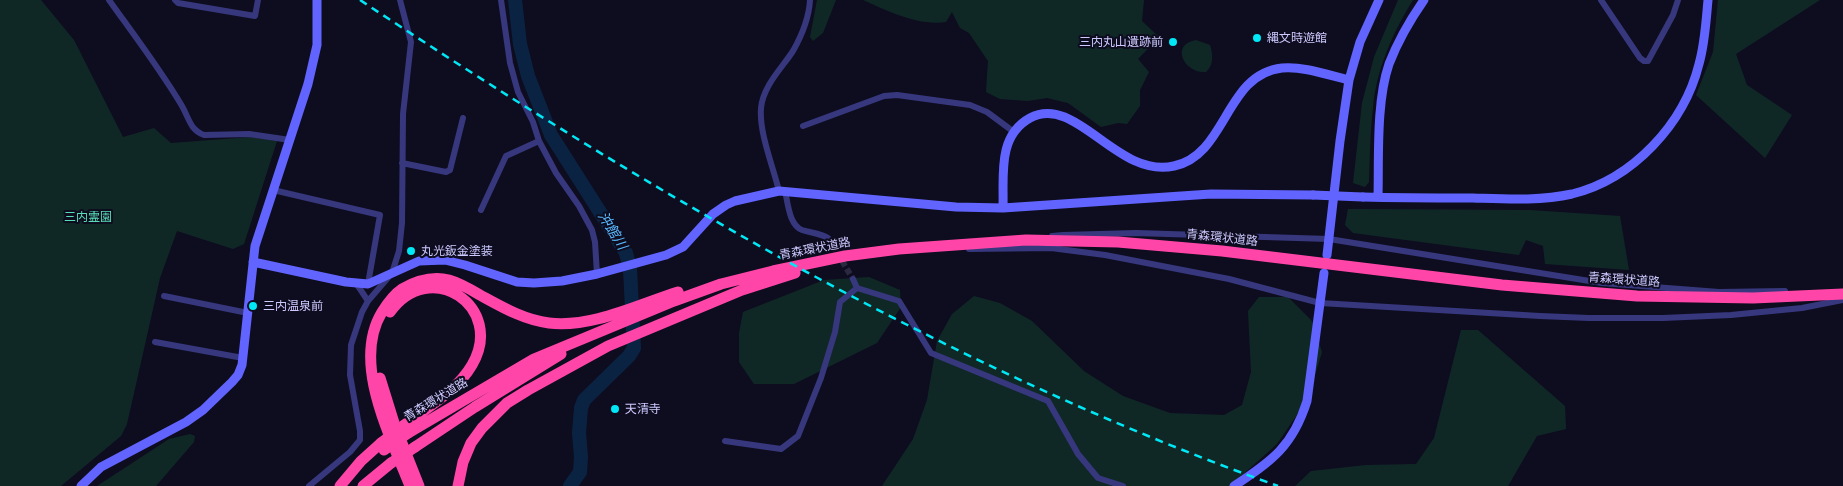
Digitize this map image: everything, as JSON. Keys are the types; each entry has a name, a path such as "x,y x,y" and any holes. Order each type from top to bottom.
{"highway":[{"name":"青森環状道路","path":"405,430 534,359 608,322 639,310 721,284 773,271 845,256 924,247 1026,240 1118,242 1168,246 1502,285 1637,296 1743,298 1843,293"},
{"path":"458,486 463,462 471,443 494,415 528,390 608,346 742,290 845,256"},
{"path":"410,486 376,397 372,376 371,345 374,330 379,316 387,303 398,292 423,280 447,280 461,284 513,314 548,323 608,322"},
{"path":"340,486 361,461 382,447 405,430 460,380 472,366 478,352 481,337 474,310 464,299 452,291 438,287 422,288 408,294 396,304 386,318 378,348 377,366 383,392 419,486"},
{"name":"青森環状道路","path":"363,486 415,446 608,322"}],"street":[{"path":"109,0 172,89 192,127 198,133 204,136 249,134 290,140"},
{"path":"175,0 178,3 255,16 258,0"},
{"path":"81,486 101,467 186,422 203,410 238,375 243,358 255,246 308,84 317,45 317,0"},
{"path":"310,486 350,452 360,440 360,431 351,390 349,360 356,328 362,312 368,301 392,273 398,251 402,223 403,114 411,42 400,0"},
{"path":"501,0 510,63 518,92 539,141 556,173 579,206 592,230 601,273"},
{"path":"810,0 808,18 802,35 770,84 761,107 764,135 793,224 801,230 821,234 828,238"},
{"path":"1327,255 1349,80 1360,42 1379,0"},
{"path":"1378,197 1382,95 1389,65 1399,40 1424,0"},
{"path":"1601,0 1640,58 1648,61 1673,15 1678,0"},
{"path":"253,262 311,275 368,284 419,261 432,260 445,260 465,265 517,282 562,281 651,261 682,247 713,214 726,205 782,191 956,207 1003,208 1211,194 1543,199 1573,193 1601,183 1625,168 1655,145 1668,131 1683,106 1701,57 1708,0"},
{"path":"1003,208 1004,155 1006,146 1014,132 1030,118 1049,114 1067,118 1133,162 1155,168 1167,168 1189,160 1200,151 1211,138 1241,92 1258,76 1282,68 1296,68 1349,80"},
{"path":"802,126 884,96 897,95 979,107 1014,132"},
{"path":"402,163 446,172 450,170 463,118"},
{"path":"481,210 506,156 539,141"},
{"path":"273,190 380,215 368,284"},
{"path":"1026,240 1063,235 1136,234 1329,239 1602,283 1719,292 1817,290 1843,293"},
{"path":"924,247 948,250 1051,248 1105,255 1229,278 1320,303 1589,318 1663,318 1731,316 1802,308 1843,300"},
{"path":"1234,486 1277,455 1288,444 1303,416 1307,401 1324,273"},
{"path":"853,279 857,288 899,301 931,353 1048,401 1078,454 1098,478 1123,486"},
{"path":"356,283 368,301"},
{"path":"726,441 781,449 798,436 821,378 840,302 857,288"},
{"path":"164,296 248,313"},
{"path":"155,342 243,358"}],"green space":[{"name":"三内霊園","path":"0,0 41,0 74,40 123,137 154,128 171,143 251,137 277,141 244,244 233,249 177,231 160,278 127,424 121,436 61,486 0,486"},
{"path":"817,0 836,0 823,33 813,41 810,37"},
{"path":"863,0 1144,0 1142,21 1159,37 1138,59 1149,72 1140,90 1140,106 1127,124 1118,123 1101,127 1068,103 1047,98 1028,101 1000,99 986,92 988,61 969,33 960,28 952,12 946,22 924,22 903,17"},
{"path":"1398,0 1413,0 1392,38 1378,80 1372,117 1369,182 1365,187 1353,183 1362,103 1374,57"},
{"path":"1718,0 1820,0 1736,54 1747,85 1792,115 1765,158 1696,95 1713,52"},
{"path":"1196,40 1210,45 1212,59 1206,72 1192,69 1183,59 1183,47"},
{"path":"1348,209 1530,210 1620,216 1629,270 1545,264 1543,246 1526,240 1519,255 1353,233 1345,225"},
{"path":"869,277 900,290 901,307 877,343 794,384 754,384 739,362 739,333 743,312 824,280"},
{"path":"974,296 1000,303 1032,321 1084,371 1123,396 1170,413 1224,415 1242,405 1251,372 1248,311 1259,297 1288,297 1312,321 1322,352 1303,406 1277,444 1230,486 882,486 913,439 927,400 937,341 952,314"},
{"path":"1461,330 1478,330 1565,406 1566,429 1537,436 1508,486 1295,486 1311,471 1366,465 1416,464 1434,438"},
{"path":"190,434 195,436 194,442 156,486 97,486 169,439"}],"waterway":[{"name":"沖館川","path":"515,0 520,44 528,76 551,135 626,253 630,269 634,348 629,356 584,400 581,408 579,433 580,472 570,486"}],"tunnel":[{"path":"828,238 853,279"}],"railway":[{"path":"360,0 579,140 691,207 804,271 920,331 1037,388 1156,439 1278,486"}],"place":[{"name":"縄文時遊館","path":"1257,38"},
{"name":"三内丸山遺跡前","path":"1173,42"},
{"name":"丸光鈑金塗装","path":"411,251"},
{"name":"三内温泉前","path":"253,306"},
{"name":"天清寺","path":"615,409"}]}
